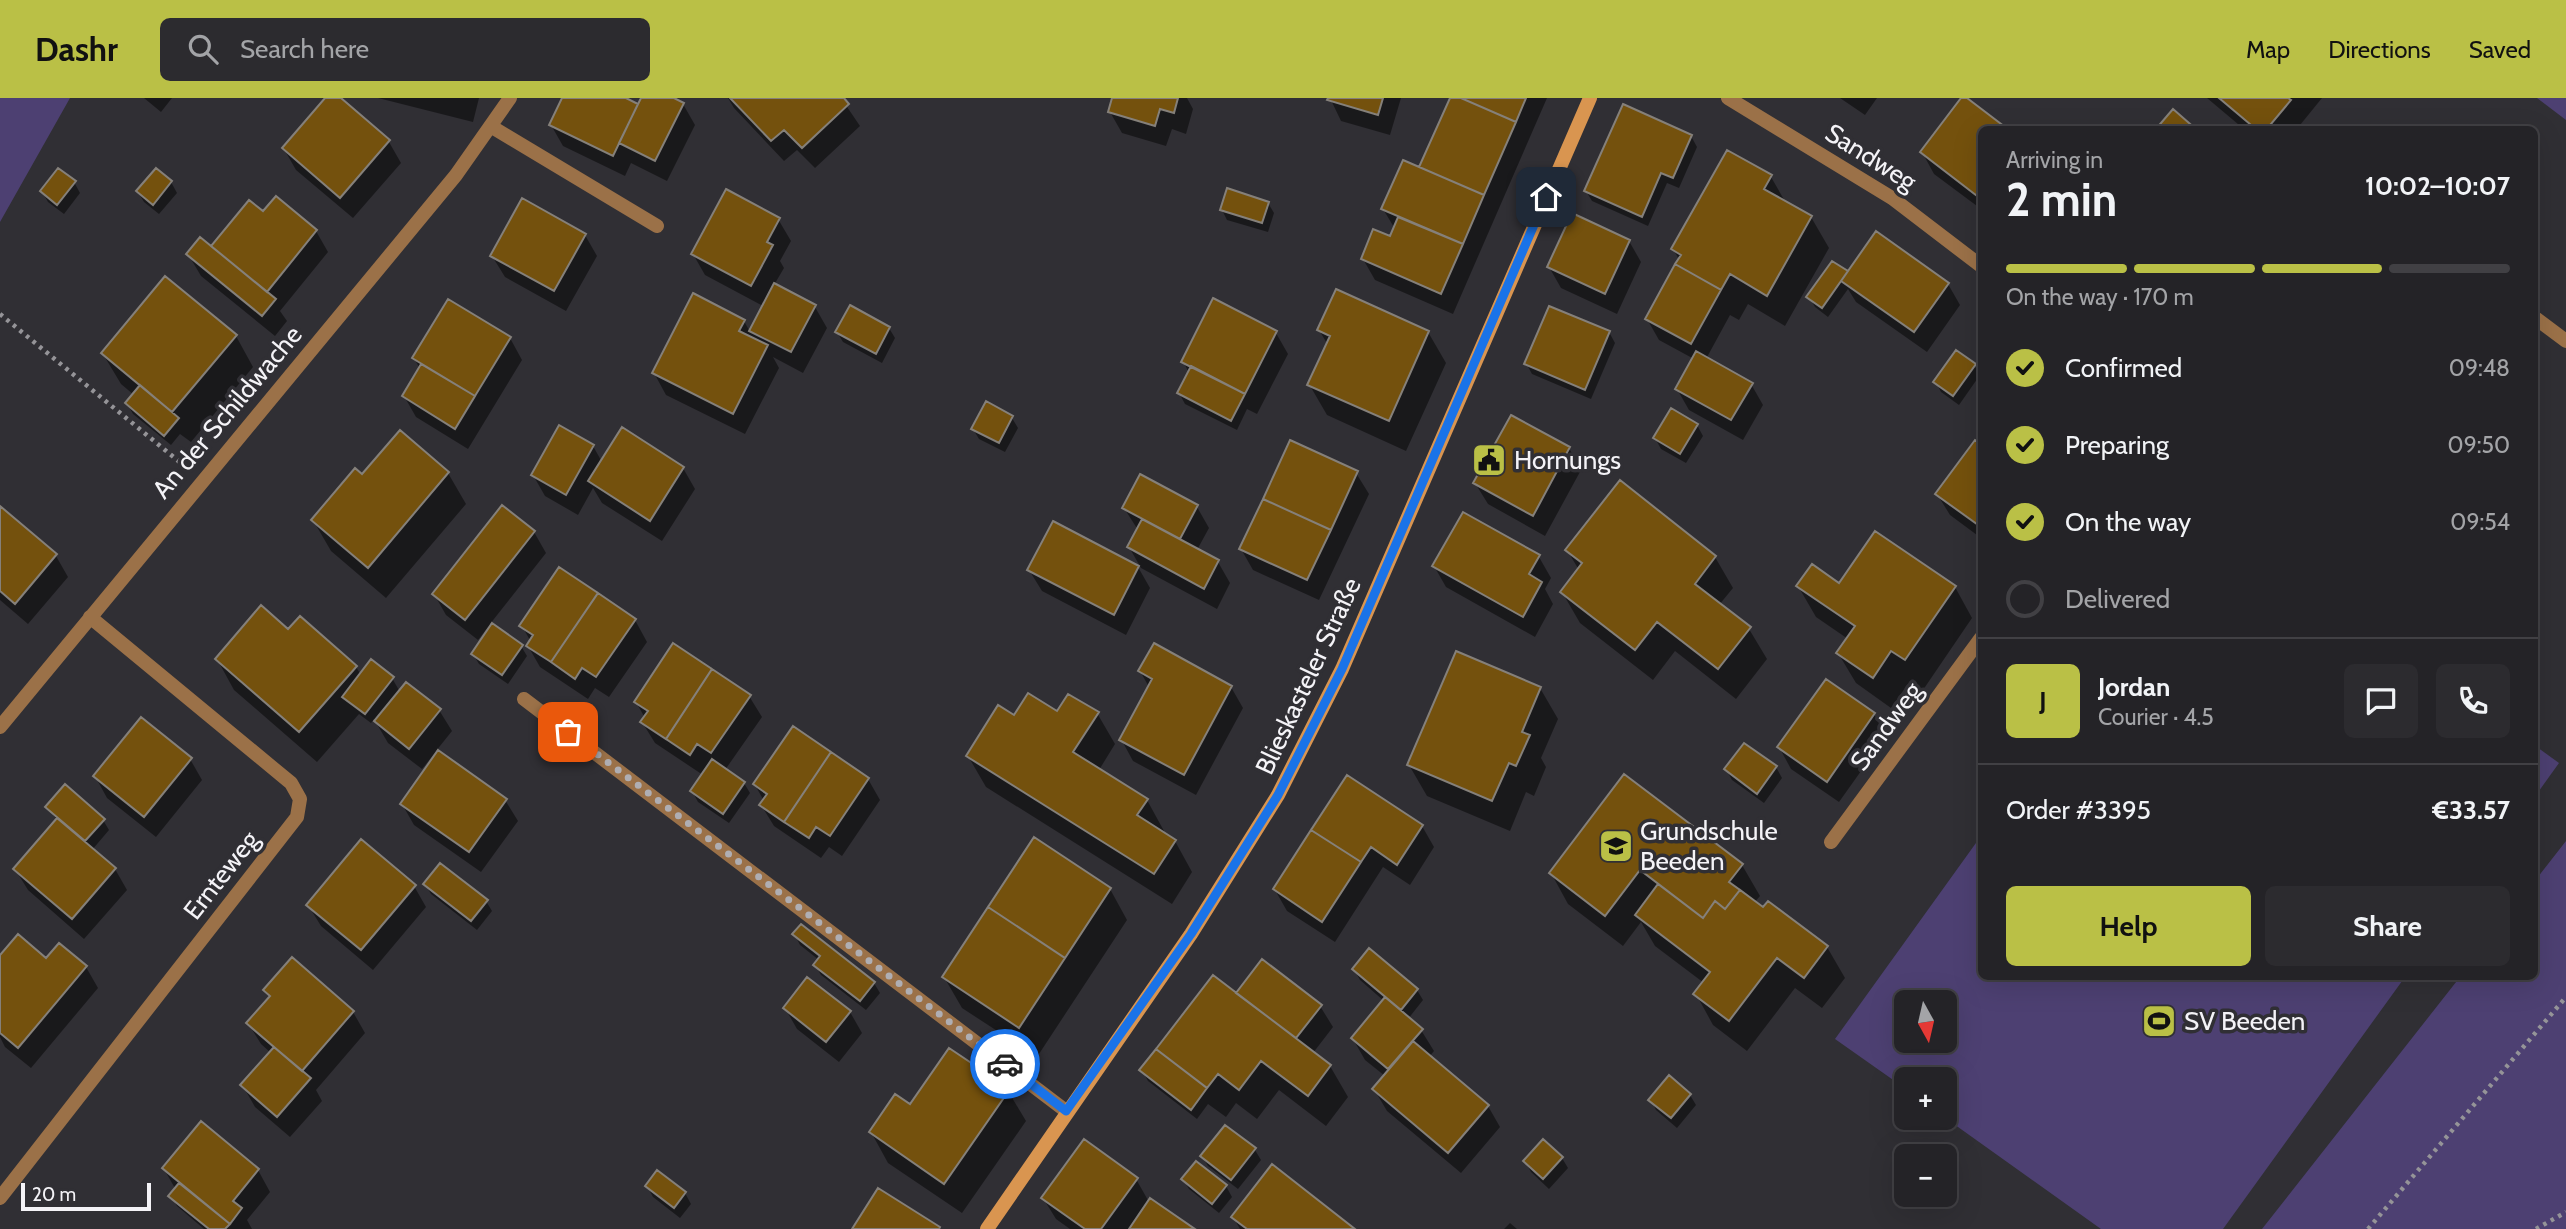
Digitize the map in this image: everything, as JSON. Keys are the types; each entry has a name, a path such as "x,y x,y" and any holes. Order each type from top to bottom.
{"street":[{"name":"An der Schildwache","path":"0,727 456,175 510,98"},
{"name":"Blieskasteler Straße","path":"987,1229 1066,1111 1191,934 1278,795 1342,669 1590,98"},
{"name":"Sandweg","path":"1728,98 1892,198 1978,264"},
{"path":"492,127 657,226"},
{"path":"2538,320 2566,341"},
{"name":"Ernteweg","path":"0,1198 297,817 300,799 291,783 90,617"},
{"name":"Sandweg","path":"1831,842 1978,642"},
{"path":"524,699 1066,1111"}],"path":[{"path":"0,314 202,480"},
{"path":"2368,1229 2566,997"},
{"path":"2536,1229 2566,1212"}],"shaded area":[{"path":"0,98 70,98 0,222"},
{"path":"2537,98 2566,98 2566,120"},
{"path":"2538,748 2559,763 2538,792"},
{"name":"SV Beeden","path":"1978,840 1978,980 2403,980 2223,1229 2101,1229 1957,1126 1957,1067 1894,1067 1894,1081 1835,1039"},
{"path":"2566,841 2566,1229 2262,1229 2458,980 2538,980 2538,877"}],"building":[{"path":"325,98 341,98 390,140 340,198 282,148"},
{"path":"562,98 626,98 638,104 613,156 549,125"},
{"path":"641,98 674,98 684,103 655,161 619,143"},
{"path":"730,98 844,98 849,104 802,148 784,130 771,141"},
{"path":"1112,98 1178,98 1174,113 1160,109 1155,126 1108,112"},
{"path":"1383,98 1378,115 1327,100"},
{"path":"1450,98 1461,98 1516,122 1484,195 1419,167"},
{"path":"1461,98 1526,98 1516,122"},
{"path":"1961,98 1967,98 2004,126 1978,126 1978,197 1920,152"},
{"path":"2219,98 2291,100 2269,126 2252,126"},
{"path":"1623,104 1692,135 1673,178 1661,173 1642,217 1584,191"},
{"path":"2173,109 2192,126 2158,126"},
{"path":"1727,150 1772,175 1764,189 1812,216 1767,296 1730,274 1721,290 1675,264 1681,255 1671,249"},
{"path":"1403,160 1484,195 1463,244 1381,209"},
{"path":"58,168 76,181 57,205 40,191"},
{"path":"156,168 172,181 153,205 136,191"},
{"path":"1227,188 1269,202 1262,223 1220,210"},
{"path":"726,189 780,218 767,242 773,245 751,286 691,254"},
{"path":"276,196 317,230 267,292 211,246 249,200 263,211"},
{"path":"522,198 586,234 554,291 490,256"},
{"path":"1572,213 1630,240 1605,294 1547,267"},
{"path":"1398,217 1463,244 1441,294 1361,259 1373,229 1390,236"},
{"path":"1876,231 1949,283 1914,332 1841,281"},
{"path":"200,237 276,299 262,316 186,254"},
{"path":"1832,261 1848,271 1822,308 1806,297"},
{"path":"1675,264 1721,290 1691,344 1645,319"},
{"path":"165,276 237,335 172,412 101,353"},
{"path":"774,283 816,305 791,352 749,331"},
{"path":"1336,289 1429,331 1389,421 1307,385 1330,336 1317,330"},
{"path":"693,293 745,320 739,331 768,345 733,414 652,373"},
{"path":"1213,298 1277,331 1245,394 1181,362"},
{"path":"448,299 511,337 475,396 412,358"},
{"path":"850,305 890,327 876,354 835,332"},
{"path":"1549,306 1610,331 1585,390 1524,364"},
{"path":"1956,350 1976,364 1953,396 1933,382"},
{"path":"1696,351 1753,383 1731,420 1675,389"},
{"path":"421,364 475,396 455,429 402,396"},
{"path":"1191,366 1245,394 1231,421 1177,393"},
{"path":"140,385 179,418 164,436 125,403"},
{"path":"986,401 1013,416 999,443 971,429"},
{"path":"1671,408 1698,424 1680,454 1653,438"},
{"path":"1511,415 1570,447 1533,516 1473,483"},
{"path":"559,425 594,445 566,495 531,475"},
{"path":"622,427 684,467 650,521 588,481"},
{"path":"400,430 449,472 368,568 311,520 355,468 362,474"},
{"path":"1290,440 1358,471 1331,530 1263,499"},
{"path":"1975,440 1978,442 1978,525 1935,494"},
{"path":"1140,474 1198,505 1180,539 1122,508"},
{"path":"1620,480 1716,556 1695,584 1751,627 1718,669 1657,622 1635,650 1560,592 1582,563 1565,550"},
{"path":"1263,499 1331,530 1307,580 1239,549"},
{"path":"502,505 535,531 465,620 432,594"},
{"path":"0,506 57,554 15,604 0,591"},
{"path":"1463,512 1540,555 1529,574 1542,582 1523,617 1432,566"},
{"path":"1142,519 1219,560 1204,589 1127,547"},
{"path":"1053,521 1139,566 1114,615 1027,570"},
{"path":"1875,531 1956,586 1905,660 1891,651 1873,678 1836,653 1855,626 1796,586 1812,564 1839,583"},
{"path":"559,567 598,593 551,662 526,646 533,635 519,626"},
{"path":"598,593 636,619 596,677 582,668 575,679 551,662"},
{"path":"261,605 288,629 300,616 357,666 299,732 215,659"},
{"path":"492,623 523,645 502,675 471,654"},
{"path":"673,643 712,669 666,739 640,722 648,711 634,702"},
{"path":"1154,643 1232,686 1184,775 1119,740 1152,679 1138,671"},
{"path":"1456,651 1541,687 1522,732 1530,735 1516,766 1509,763 1492,801 1407,765"},
{"path":"371,659 394,677 365,714 342,697"},
{"path":"712,669 751,695 711,753 697,744 690,755 666,739"},
{"path":"1826,679 1875,713 1827,782 1777,747"},
{"path":"406,682 441,709 409,749 374,721"},
{"path":"1028,693 1057,711 1068,694 1099,712 1073,752 1148,799 1137,815 1176,840 1154,874 966,756 998,705 1014,715"},
{"path":"141,717 192,758 144,817 93,776"},
{"path":"793,726 831,752 784,822 759,805 767,794 753,784"},
{"path":"1744,743 1777,766 1757,794 1724,769"},
{"path":"438,750 507,799 469,852 400,804"},
{"path":"831,752 869,778 830,836 816,827 809,838 784,822"},
{"path":"712,759 745,782 723,814 690,791"},
{"path":"1624,774 1743,864 1729,882 1740,890 1725,909 1715,901 1703,918 1640,870 1605,916 1549,873"},
{"path":"1347,775 1423,825 1397,865 1371,847 1361,862 1311,830"},
{"path":"65,784 105,819 85,841 45,807"},
{"path":"57,818 116,868 72,919 13,869"},
{"path":"1311,830 1361,862 1322,922 1273,889"},
{"path":"1034,837 1111,888 1065,958 988,907"},
{"path":"361,839 416,885 361,950 306,905"},
{"path":"440,863 488,900 471,921 423,884"},
{"path":"1658,884 1703,918 1715,901 1725,909 1740,890 1763,907 1768,901 1828,946 1804,978 1777,958 1729,1021 1693,994 1710,972 1635,915"},
{"path":"988,907 1065,958 1019,1028 942,977"},
{"path":"801,924 875,982 860,1001 813,965 820,956 792,934"},
{"path":"18,934 46,958 59,943 87,966 18,1048 0,1033 0,955"},
{"path":"1369,948 1418,989 1401,1010 1352,969"},
{"path":"292,957 354,1011 302,1071 246,1023 270,996 263,990"},
{"path":"1262,959 1322,1005 1296,1038 1236,993"},
{"path":"1213,975 1331,1065 1308,1096 1261,1061 1239,1090 1218,1074 1207,1088 1156,1049"},
{"path":"807,977 851,1011 826,1042 783,1008"},
{"path":"1385,997 1423,1029 1388,1069 1351,1038"},
{"path":"1413,1041 1489,1105 1448,1153 1372,1089"},
{"path":"274,1047 311,1078 277,1117 240,1085"},
{"path":"949,1048 1010,1089 944,1184 869,1132 895,1094 910,1104"},
{"path":"1156,1049 1207,1088 1191,1110 1139,1070"},
{"path":"1669,1075 1691,1094 1671,1118 1648,1100"},
{"path":"201,1121 259,1169 233,1201 242,1208 230,1224 162,1168"},
{"path":"1225,1125 1256,1148 1231,1180 1200,1156"},
{"path":"1084,1139 1138,1178 1101,1229 1085,1229 1041,1198"},
{"path":"1543,1139 1563,1157 1543,1179 1523,1161"},
{"path":"1196,1161 1227,1185 1212,1204 1181,1179"},
{"path":"1272,1164 1355,1229 1247,1229 1231,1217"},
{"path":"657,1170 686,1192 674,1208 645,1186"},
{"path":"179,1183 230,1224 225,1229 209,1229 168,1196"},
{"path":"878,1188 940,1227 939,1229 852,1229"},
{"path":"1150,1198 1195,1229 1129,1229"}],"way so far":[{"path":"568,732 1005,1064"}],"place":[{"name":"Hornungs","path":"1489,460"},
{"name":"Grundschule Beeden","path":"1616,846"},
{"name":"SV Beeden","path":"2159,1021"}],"route":[{"path":"1005,1064 1066,1111 1191,934 1278,795 1342,669 1546,197"}]}
